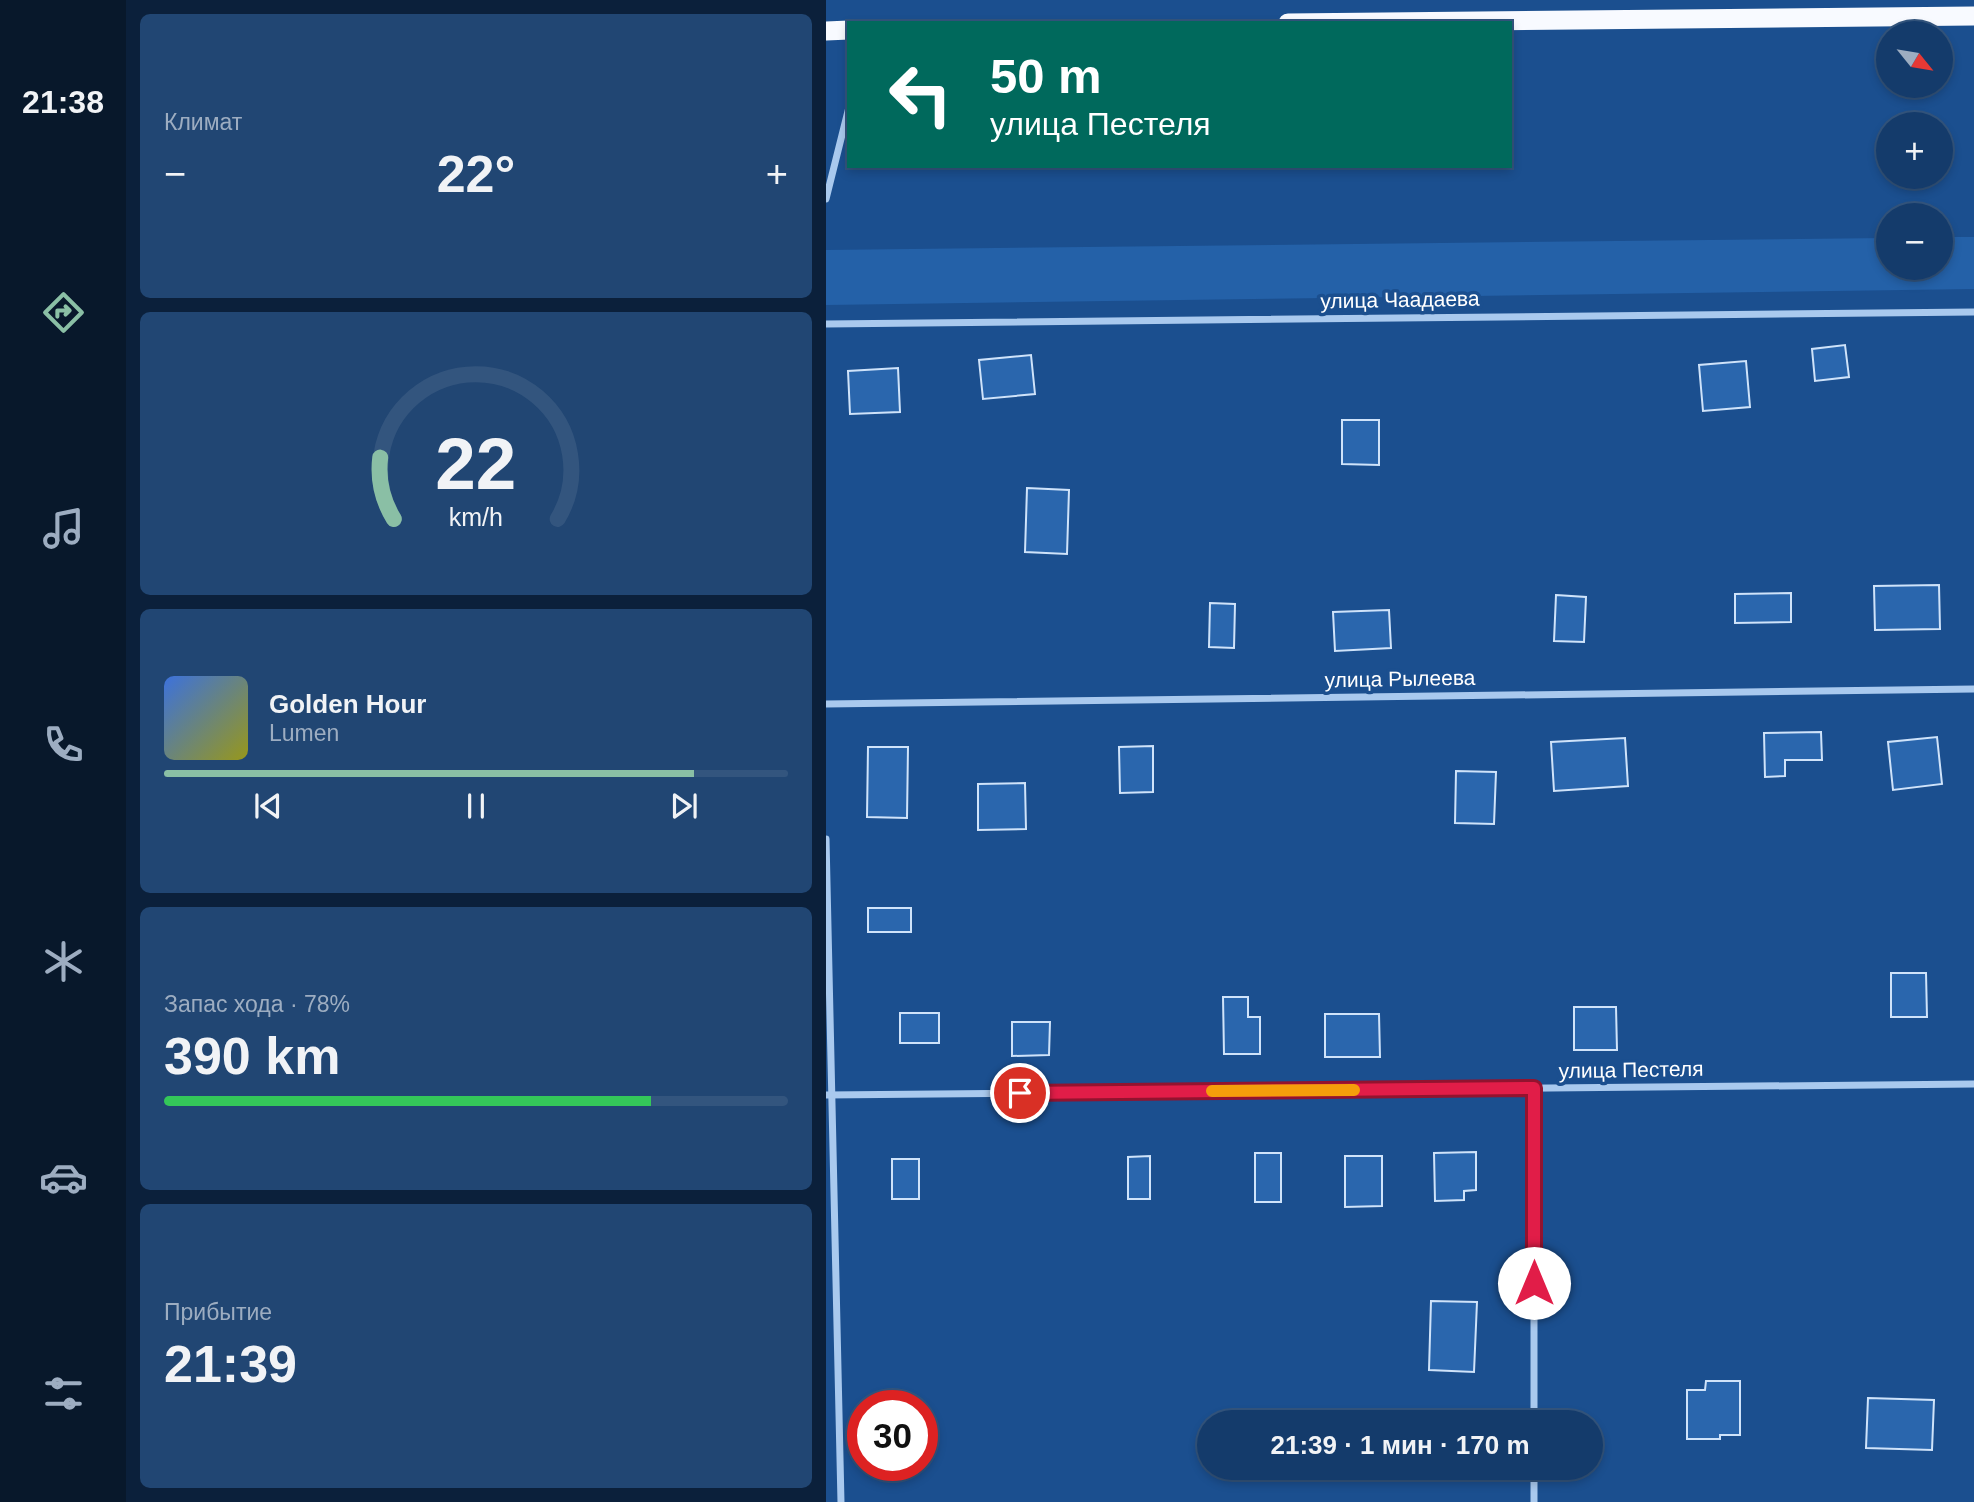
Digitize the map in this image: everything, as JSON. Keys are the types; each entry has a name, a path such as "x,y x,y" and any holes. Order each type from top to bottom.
{"highway":[{"path":"1484,21 1974,16"},
{"path":"826,31 847,30"}],"street":[{"path":"826,199 847,115"},
{"name":"улица Чаадаева","path":"826,324 1974,312"},
{"name":"улица Рылеева","path":"826,704 1974,689"},
{"path":"826,839 828,1095 841,1502"},
{"name":"улица Пестеля","path":"828,1095 1974,1084"},
{"path":"1534,1088 1534,1410"},
{"path":"1534,1480 1534,1502"}],"shaded area":[{"path":"1953,237 1974,237 1974,289 826,305 826,250 1876,238 1876,280 1953,280"}],"building":[{"path":"1845,345 1849,377 1815,381 1812,349"},
{"path":"1031,355 1035,394 983,399 979,360"},
{"path":"1746,361 1750,407 1703,411 1699,365"},
{"path":"898,368 900,412 850,414 848,371"},
{"path":"1342,420 1379,420 1379,465 1342,464"},
{"path":"1027,488 1069,490 1067,554 1025,552"},
{"path":"1939,585 1940,629 1875,630 1874,586"},
{"path":"1791,593 1791,622 1735,623 1735,594"},
{"path":"1556,595 1586,597 1584,642 1554,641"},
{"path":"1210,603 1235,604 1234,648 1209,647"},
{"path":"1389,610 1391,648 1335,651 1333,612"},
{"path":"1821,732 1822,760 1785,760 1785,776 1765,777 1764,733"},
{"path":"1937,737 1942,784 1893,790 1888,742"},
{"path":"1625,738 1628,786 1554,791 1551,742"},
{"path":"1153,746 1153,792 1120,793 1119,747"},
{"path":"868,747 908,747 907,818 867,817"},
{"path":"1456,771 1496,772 1494,824 1455,823"},
{"path":"1025,783 1026,829 978,830 978,784"},
{"path":"868,908 911,908 911,932 868,932"},
{"path":"1891,973 1926,973 1927,1017 1891,1017"},
{"path":"1223,997 1248,997 1248,1017 1260,1017 1260,1054 1224,1054"},
{"path":"1574,1007 1616,1007 1617,1050 1574,1050"},
{"path":"900,1013 939,1013 939,1043 900,1043"},
{"path":"1325,1014 1379,1014 1380,1057 1325,1057"},
{"path":"1012,1022 1050,1022 1049,1055 1012,1056"},
{"path":"1476,1152 1476,1190 1464,1191 1464,1200 1435,1201 1434,1153"},
{"path":"1255,1153 1281,1153 1281,1202 1255,1202"},
{"path":"1150,1156 1150,1199 1128,1199 1128,1157"},
{"path":"1345,1156 1382,1156 1382,1206 1345,1207"},
{"path":"892,1159 919,1159 919,1199 892,1199"},
{"path":"1431,1301 1477,1302 1474,1372 1429,1370"},
{"path":"1706,1381 1740,1381 1740,1435 1720,1435 1720,1439 1687,1439 1687,1390 1705,1390"},
{"path":"1868,1398 1934,1400 1932,1450 1866,1448"}],"slow traffic":[{"path":"1212,1091 1354,1090"}],"route":[{"path":"1020,1093 1534,1088 1534,1283"}]}
